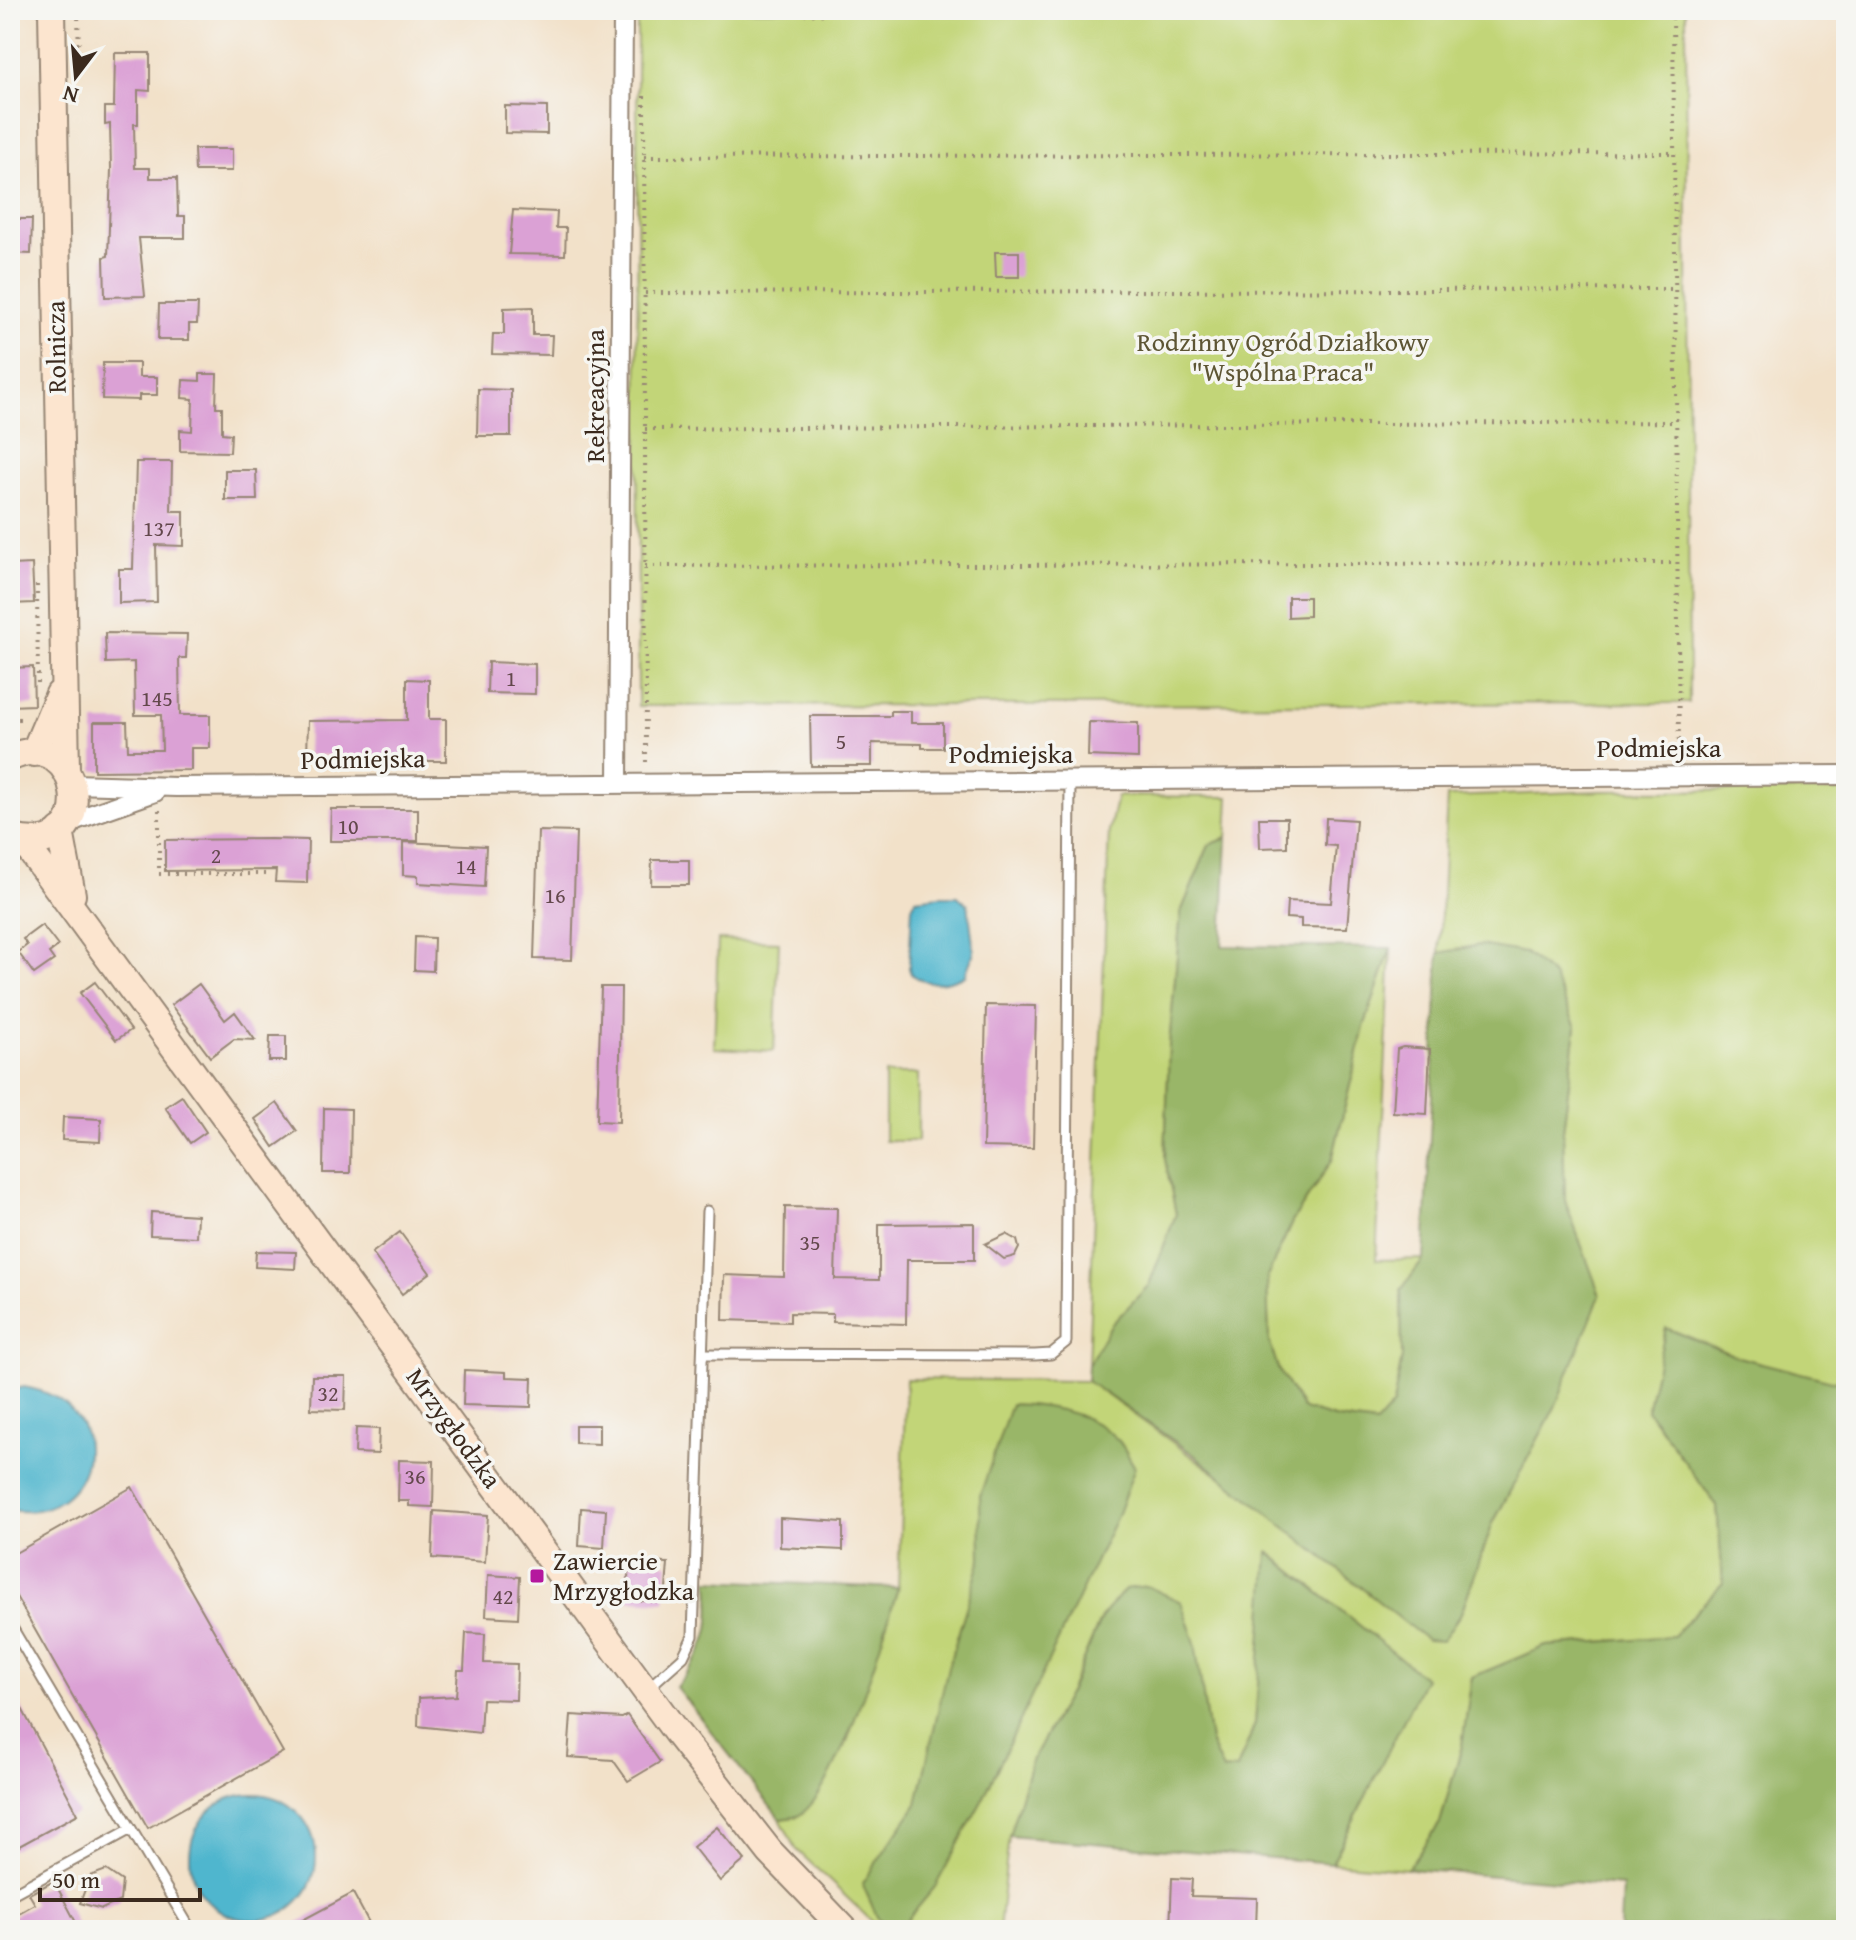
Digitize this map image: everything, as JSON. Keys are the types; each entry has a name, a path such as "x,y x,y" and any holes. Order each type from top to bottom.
{"street":[{"name":"Rolnicza","path":"52,10 63,683 70,776 76,796 64,827"},
{"name":"Rekreacyjna","path":"618,782 623,10"},
{"name":"Rolnicza","path":"22,755 63,683"},
{"path":"22,755 56,760 70,776"},
{"name":"Podmiejska","path":"70,776 176,787 1846,775"},
{"name":"Podmiejska","path":"64,827 176,787"},
{"path":"16,839 42,840 64,827"},
{"name":"Mrzygłodzka","path":"64,827 63,861 78,914"},
{"name":"Mrzygłodzka","path":"16,839 78,914 646,1690 770,1852 845,1930"}],"lane":[{"path":"704,1354 1035,1355 1051,1354 1066,1342 1070,780"},
{"path":"646,1690 683,1657 693,1636 707,1211"},
{"path":"10,1624 191,1930"},
{"path":"10,1895 131,1829"}],"path":[{"path":"644,10 644,15 1673,10 1679,774"},
{"path":"644,94 646,782"},
{"path":"644,157 1674,153"},
{"path":"645,293 1675,289"},
{"path":"645,429 1676,422"},
{"path":"645,566 1677,563"},
{"path":"159,803 159,874 268,874"}],"green space":[{"name":"Rodzinny Ogród Działkowy \"Wspólna Praca\"","path":"637,10 1686,10 1689,703 638,706"},
{"path":"1846,790 1846,1380 1832,1382 1738,1357 1667,1328 1647,1410 1717,1506 1723,1583 1673,1636 1546,1646 1472,1677 1462,1746 1440,1823 1407,1869 1332,1863 1424,1678 1269,1552 1255,1724 1237,1769 1223,1771 1210,1742 1204,1705 1101,1618 1070,1691 1031,1763 1009,1836 999,1930 881,1930 796,1849 780,1819 798,1816 822,1787 847,1742 898,1588 906,1379 1087,1381 1254,1501 1461,1613 1493,1523 1555,1407 1579,1244 1565,1201 1563,1131 1576,1027 1480,945 1439,953 1447,797 1604,791"},
{"path":"1117,796 1229,797 1227,838 1209,845 1181,912 1169,1046 1165,1159 1176,1214 1149,1285 1111,1325 1088,1365 1109,831"},
{"path":"1227,838 1222,946 1391,948 1364,1027 1332,1160 1292,1222 1267,1277 1269,1341 1279,1371 1303,1409 1338,1419 1376,1424 1393,1405 1402,1358 1401,1290 1424,1259 1439,953 1480,945 1525,953 1553,976 1576,1027 1563,1131 1565,1201 1600,1295 1555,1407 1493,1523 1461,1613 1442,1641 1427,1640 1193,1454 1087,1381 1088,1365 1111,1325 1149,1285 1176,1214 1165,1159 1169,1046 1181,912 1209,845"},
{"path":"718,940 779,942 774,1051 714,1048"},
{"path":"1391,948 1376,1260 1424,1259 1401,1290 1402,1358 1393,1405 1377,1424 1338,1419 1303,1409 1279,1371 1269,1341 1267,1277 1292,1222 1332,1160 1364,1027"},
{"path":"885,1074 918,1074 918,1141 885,1141"},
{"path":"1666,1328 1738,1357 1832,1381 1846,1380 1846,1930 1620,1930 1622,1886 1407,1869 1440,1823 1462,1746 1472,1677 1546,1646 1673,1636 1723,1583 1717,1506 1647,1410"},
{"path":"1011,1404 1054,1408 1095,1423 1118,1440 1135,1467 1117,1516 983,1799 935,1887 899,1930 878,1919 862,1883 917,1804 948,1667 981,1559 980,1496"},
{"path":"1268,1552 1425,1678 1332,1863 1009,1836 1031,1763 1070,1691 1101,1618 1125,1589 1147,1586 1181,1602 1195,1643 1210,1742 1223,1771 1237,1769 1255,1724"},
{"path":"708,1580 898,1588 871,1675 844,1746 813,1802 798,1816 780,1819 676,1687 707,1638 711,1613"}],"water":[{"path":"957,896 968,904 974,952 965,975 944,982 931,982 911,974 909,968 912,907 916,899"},
{"path":"24,1387 55,1397 75,1415 85,1437 86,1460 79,1481 63,1499 40,1509 10,1510 10,1390"},
{"path":"253,1794 277,1799 297,1813 311,1833 316,1857 311,1881 297,1901 277,1915 253,1920 229,1915 209,1901 195,1881 190,1857 195,1833 209,1813 229,1799"}],"building":[{"path":"115,53 150,53 150,91 138,90 138,124 134,124 135,168 150,168 150,178 177,178 178,216 185,216 185,238 139,238 145,296 105,297 104,257 108,256 111,169 110,124 105,125 105,107 114,107"},
{"path":"505,106 547,107 547,134 505,133"},
{"path":"194,149 232,149 232,171 195,171"},
{"path":"513,210 557,212 556,228 566,228 565,255 509,254"},
{"path":"10,219 32,219 31,254 10,253"},
{"path":"995,252 1019,252 1019,277 996,277"},
{"path":"159,304 198,304 197,324 189,324 189,340 158,340"},
{"path":"533,307 533,335 552,335 551,355 492,354 493,334 504,334 504,308"},
{"path":"103,363 139,363 139,377 157,377 157,395 139,395 139,400 102,399"},
{"path":"200,374 217,374 216,407 222,407 222,433 231,434 230,452 180,451 180,430 192,431 193,399 182,398 183,380 200,381"},
{"path":"478,389 511,390 511,436 477,436"},
{"path":"136,462 172,462 171,511 184,511 184,546 156,545 157,602 119,603 119,569 133,569"},
{"path":"225,470 256,470 257,500 225,500"},
{"path":"32,564 34,603 10,604 10,565"},
{"path":"1288,597 1309,597 1309,616 1288,617"},
{"path":"105,633 187,634 186,658 179,658 180,715 210,715 210,748 191,748 191,770 94,771 94,722 127,722 128,750 162,750 161,715 135,715 134,662 106,663"},
{"path":"488,662 535,664 535,694 487,693"},
{"path":"33,667 34,705 10,706 10,668"},
{"path":"407,679 429,680 429,719 446,719 446,761 383,761 383,756 307,755 308,721 407,720"},
{"path":"891,711 911,711 911,723 943,723 943,748 922,748 922,744 872,743 872,766 811,766 810,716 891,716"},
{"path":"1089,722 1138,723 1138,758 1088,756"},
{"path":"331,809 418,809 418,841 330,841"},
{"path":"1259,818 1287,818 1287,847 1260,848"},
{"path":"1326,818 1356,820 1347,928 1301,927 1301,919 1286,918 1287,901 1331,903 1336,846 1325,845"},
{"path":"538,831 576,832 572,960 534,959"},
{"path":"165,840 308,840 307,883 275,882 276,870 165,871"},
{"path":"403,842 486,846 484,887 418,883 418,876 403,875"},
{"path":"652,860 689,860 689,885 651,885"},
{"path":"42,925 58,946 49,953 54,960 34,974 18,952 27,945 23,939"},
{"path":"415,937 434,938 433,971 414,970"},
{"path":"95,982 131,1030 116,1040 80,993"},
{"path":"199,984 225,1020 235,1012 255,1040 234,1039 210,1057 171,1005"},
{"path":"601,987 621,987 619,1122 597,1121"},
{"path":"986,1005 1036,1006 1033,1148 983,1147"},
{"path":"270,1036 286,1036 286,1061 269,1061"},
{"path":"1397,1049 1430,1049 1427,1114 1393,1112"},
{"path":"182,1096 206,1132 190,1143 165,1107"},
{"path":"277,1103 297,1131 274,1147 255,1119"},
{"path":"324,1108 351,1109 350,1173 323,1173"},
{"path":"63,1117 101,1119 100,1142 62,1140"},
{"path":"785,1207 837,1208 835,1279 879,1280 879,1224 974,1223 974,1260 907,1260 906,1324 833,1322 833,1314 790,1313 790,1322 723,1320 724,1275 784,1277"},
{"path":"151,1212 197,1215 196,1237 150,1235"},
{"path":"400,1232 430,1273 402,1294 372,1253"},
{"path":"1006,1234 1017,1240 1019,1248 1015,1256 1004,1259 985,1244"},
{"path":"256,1251 296,1252 295,1269 255,1267"},
{"path":"464,1370 506,1372 506,1377 532,1378 531,1407 463,1405"},
{"path":"312,1376 346,1376 345,1410 311,1409"},
{"path":"575,1425 599,1425 599,1444 575,1443"},
{"path":"356,1428 379,1429 378,1454 355,1453"},
{"path":"399,1460 434,1461 433,1507 409,1506 409,1501 398,1501"},
{"path":"132,1487 283,1752 148,1828 10,1586 10,1556"},
{"path":"581,1508 606,1510 604,1548 579,1546"},
{"path":"434,1511 488,1515 485,1562 432,1558"},
{"path":"780,1518 843,1522 843,1550 780,1547"},
{"path":"629,1562 668,1563 665,1602 627,1600"},
{"path":"488,1575 520,1577 518,1618 486,1616"},
{"path":"466,1633 485,1634 484,1663 517,1664 516,1700 482,1699 480,1733 418,1726 419,1698 456,1696 458,1670 464,1670"},
{"path":"10,1686 78,1814 10,1851"},
{"path":"571,1715 622,1718 627,1715 660,1762 628,1781 613,1760 568,1757"},
{"path":"717,1827 745,1860 720,1881 693,1847"},
{"path":"106,1870 122,1881 120,1901 102,1909 80,1903 90,1876"},
{"path":"1172,1878 1192,1879 1191,1896 1257,1898 1256,1930 1190,1925 1189,1930 1170,1930"},
{"path":"54,1881 80,1930 10,1930 10,1918 35,1904 29,1894"},
{"path":"353,1893 373,1930 284,1930"}],"place":[{"name":"Zawiercie Mrzygłodzka","path":"537,1576"}]}
